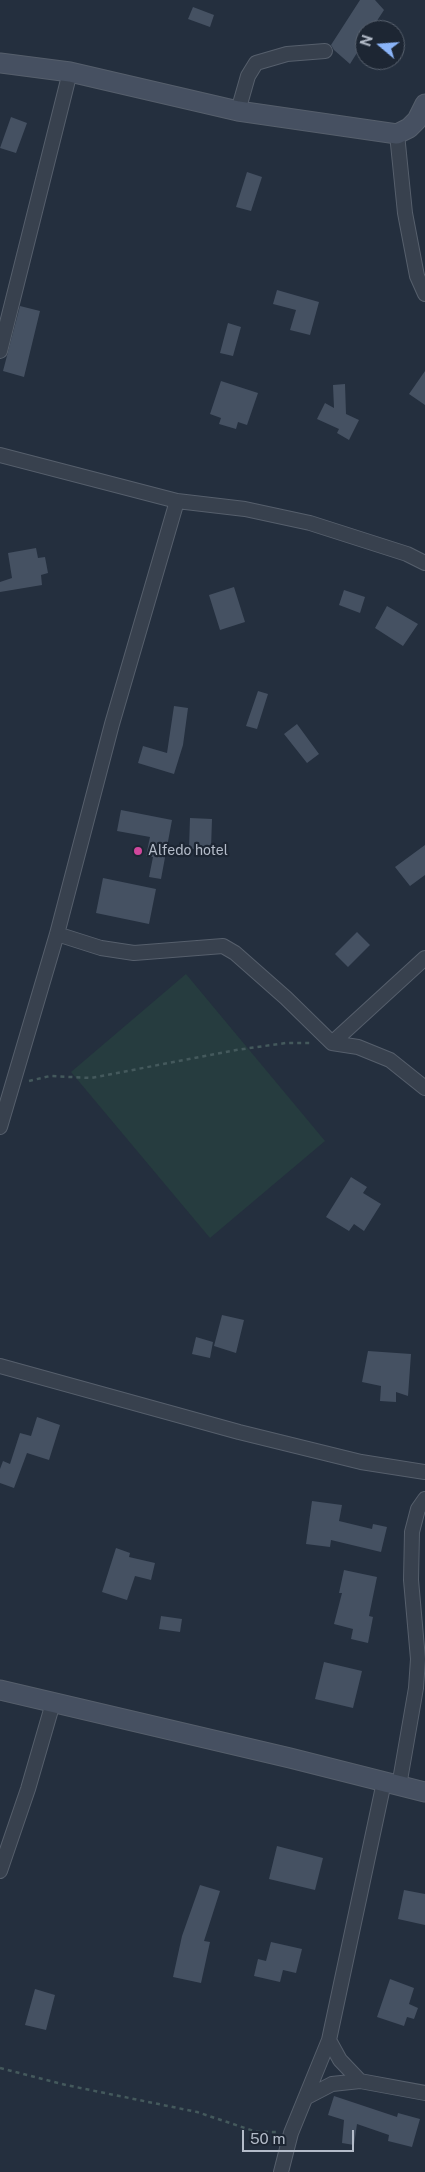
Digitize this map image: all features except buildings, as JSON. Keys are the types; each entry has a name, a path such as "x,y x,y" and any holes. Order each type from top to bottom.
{"street":[{"path":"238,110 248,76 256,63 287,54 325,51"},
{"path":"0,63 70,72 238,110 397,134 409,128 417,120 425,104"},
{"path":"0,351 70,72"},
{"path":"397,134 405,213 417,276 425,294"},
{"path":"0,455 177,501 245,509 310,523 407,554 425,563"},
{"path":"0,1127 57,934 112,724 177,501"},
{"path":"57,934 101,948 134,952 215,945 223,946 234,952 286,998 332,1043 358,1047 390,1060 425,1088"},
{"path":"332,1043 425,958"},
{"path":"0,1366 239,1432 361,1462 425,1472"},
{"path":"281,2172 291,2133 329,2040 416,1688 418,1659 410,1567 412,1532 418,1509 425,1499"},
{"path":"0,1690 425,1792"},
{"path":"0,1871 28,1789 53,1704"},
{"path":"329,2040 340,2060 360,2081"},
{"path":"307,2097 332,2084 360,2081 425,2093"}],"path":[{"path":"12,1084 50,1076 91,1078 236,1050 286,1043 332,1043"},
{"path":"0,2068 66,2085 181,2108 257,2132 291,2133"}],"green space":[{"path":"186,974 325,1141 210,1238 71,1072"}],"place":[{"name":"Alfedo hotel","path":"138,851"}]}
